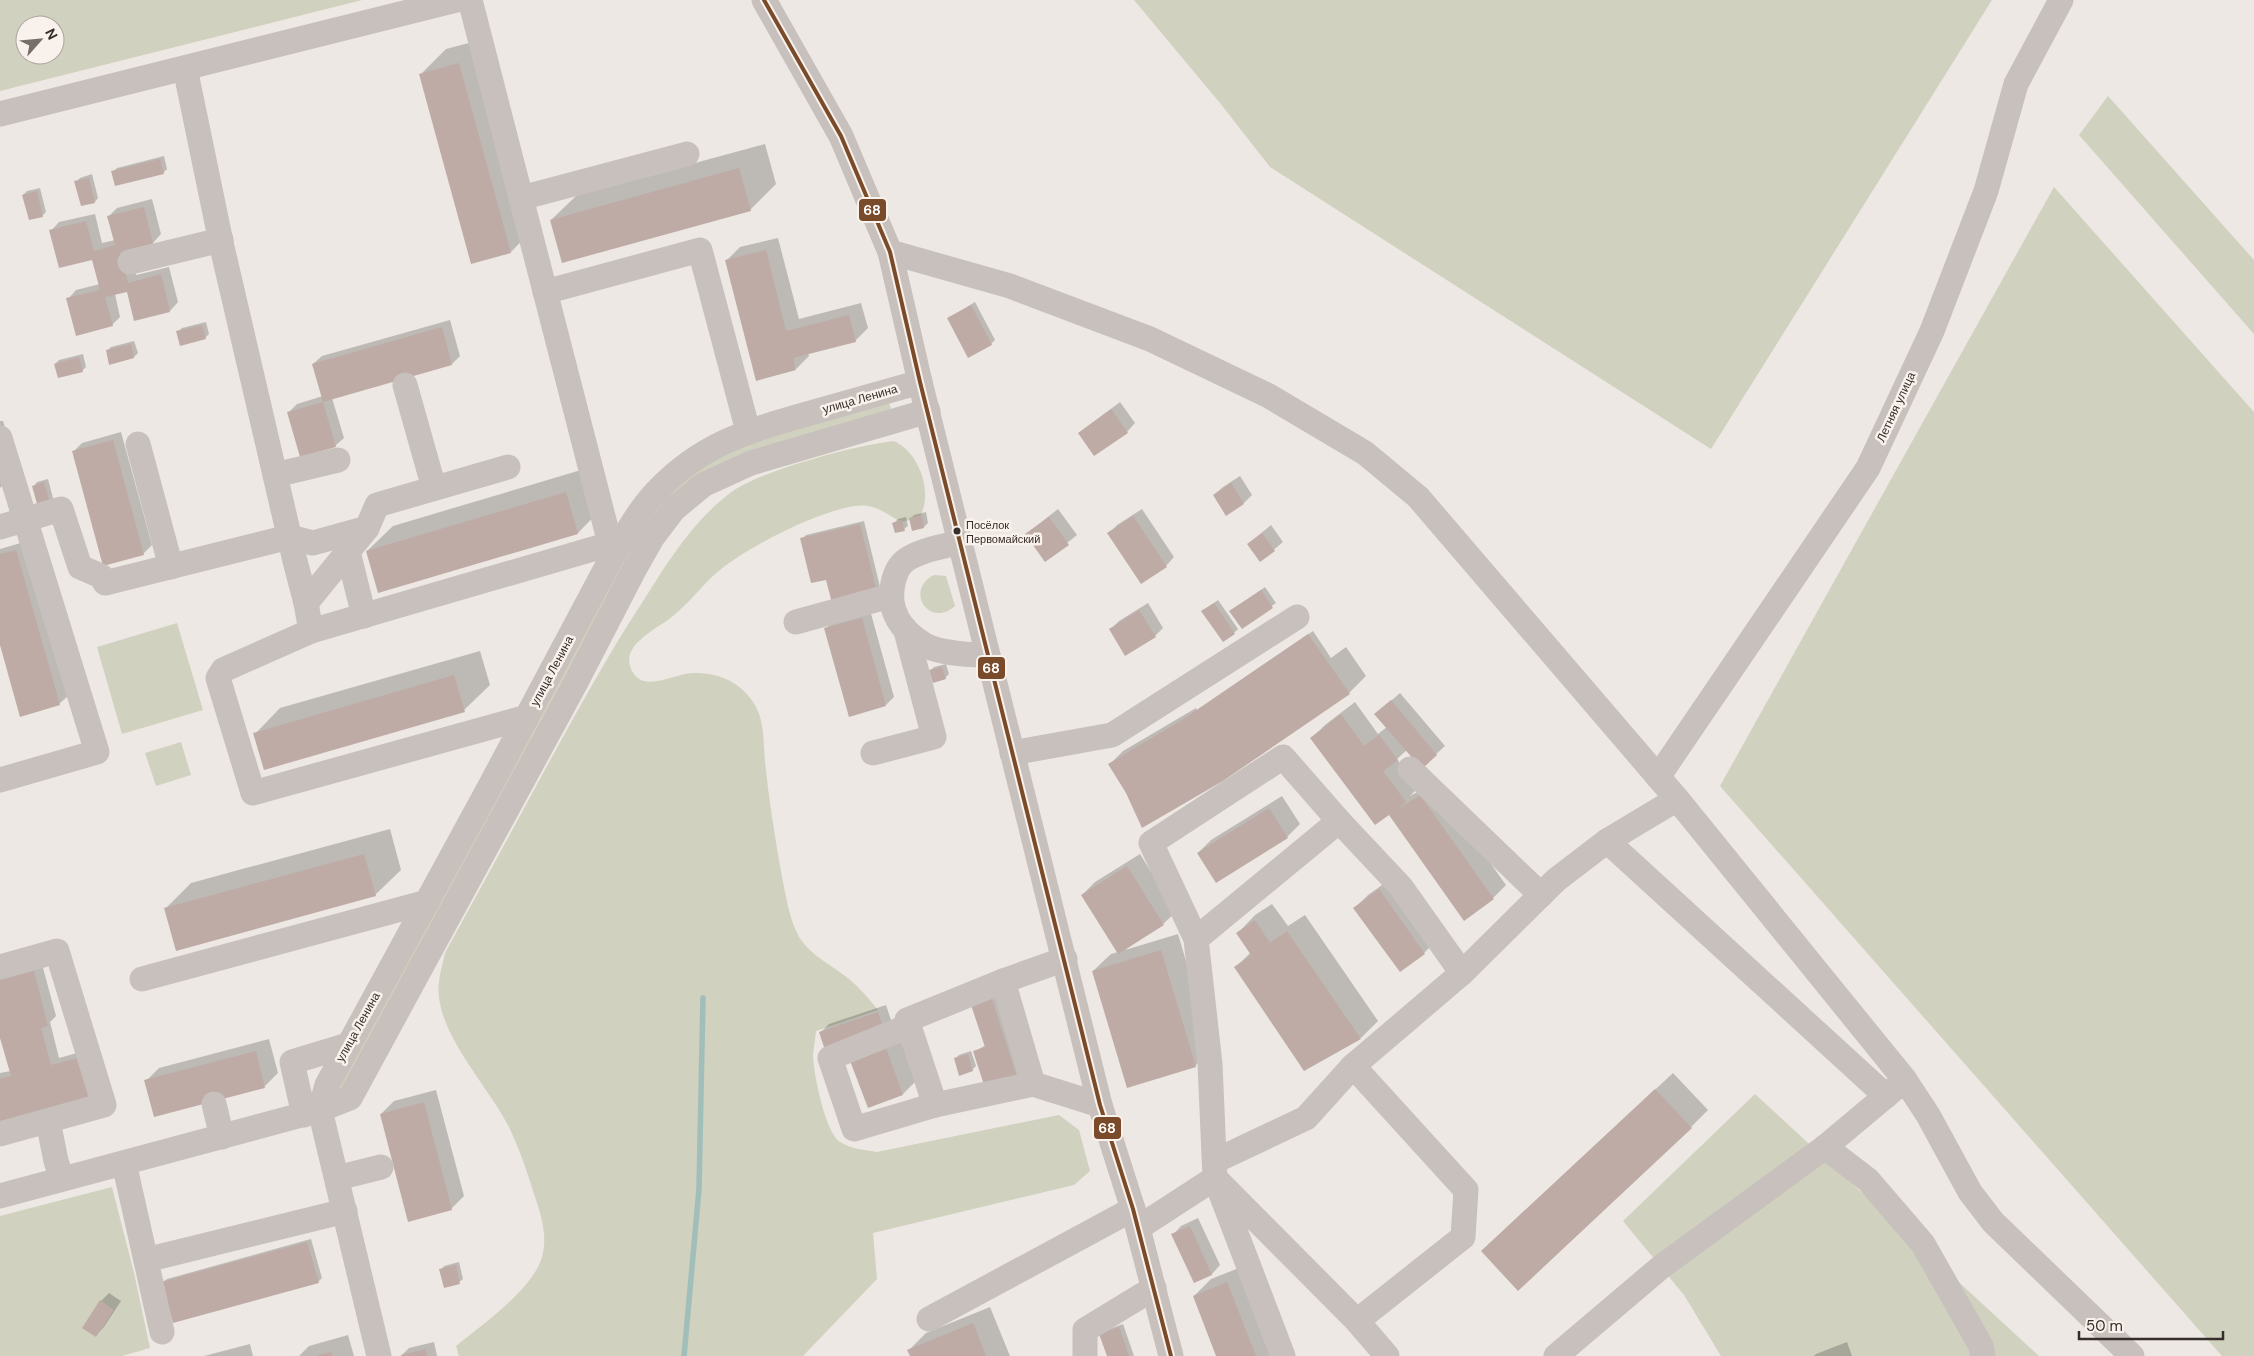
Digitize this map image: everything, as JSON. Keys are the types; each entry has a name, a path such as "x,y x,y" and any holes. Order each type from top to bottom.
{"street":[{"path":"0,114 456,0"},
{"path":"470,0 612,549 311,631 223,670 218,678 253,793 527,717"},
{"path":"764,0 841,136 890,252 920,382 1100,1105 1136,1219 1172,1356"},
{"name":"Летняя улица","path":"1658,777 1868,468 1932,331 1986,191 2016,84 2061,0"},
{"path":"185,68 221,240 311,631"},
{"path":"521,198 687,154"},
{"path":"130,262 221,240"},
{"path":"545,292 700,250 748,431"},
{"path":"890,252 1010,286 1150,339 1269,396 1365,453 1418,497 1677,799 1904,1080 1928,1115 1970,1192 1993,1222 2132,1356"},
{"name":"улица Ленина","path":"312,1113 527,717 612,549 656,492 695,459 718,444 748,431 920,382"},
{"path":"405,385 434,488"},
{"name":"улица Ленина","path":"0,1196 312,1113 350,1098 643,553 674,509 703,485 735,469 928,411"},
{"path":"0,438 97,752 2,773"},
{"path":"138,444 171,567"},
{"path":"274,475 338,460"},
{"path":"306,603 377,505 508,467"},
{"path":"0,527 61,509 80,567 101,576 105,582 289,538 313,543 353,538"},
{"path":"353,538 364,616"},
{"path":"873,753 934,738 906,632 895,616 890,596 896,574 904,561 917,554 960,542"},
{"path":"796,622 890,596"},
{"path":"1012,753 1112,735 1297,617"},
{"path":"906,632 926,646 949,652 988,656"},
{"path":"1283,1356 1215,1170 1210,1064 1196,938 1151,843 1283,757 1339,821 1401,887 1462,973"},
{"path":"1410,769 1541,895"},
{"path":"929,1319 1136,1219 1215,1170 1306,1118 1353,1066 1462,973 1556,880 1607,841 1677,799"},
{"path":"1196,938 1339,821"},
{"path":"1607,841 1886,1096"},
{"path":"142,978 427,902"},
{"path":"0,968 56,952 104,1105 0,1134"},
{"path":"935,1105 907,1020 1003,981 1065,959"},
{"path":"1003,981 1033,1084"},
{"path":"908,1026 830,1058 854,1129 935,1105 1033,1084 1100,1105"},
{"path":"348,1045 292,1062 337,1178 378,1356"},
{"path":"1353,1066 1466,1190 1463,1237 1357,1320"},
{"path":"1556,1356 1660,1267 1825,1147 1904,1080"},
{"path":"214,1104 222,1137"},
{"path":"48,1121 56,1161 62,1179"},
{"path":"1825,1147 1868,1180 1923,1244 1981,1346 1983,1356"},
{"path":"124,1163 162,1332"},
{"path":"337,1178 381,1167"},
{"path":"1215,1170 1357,1320 1387,1356"},
{"path":"146,1260 345,1211"},
{"path":"1085,1356 1085,1330 1154,1288"}],"green space":[{"path":"0,0 362,0 0,91"},
{"path":"1134,0 1992,0 1711,449 1270,167 1220,103"},
{"path":"2108,96 2254,260 2254,334 2079,135"},
{"path":"2054,187 2254,412 2254,1356 2222,1356 1720,786"},
{"path":"888,398 891,409 699,479 345,1094 334,1088 649,510 716,452"},
{"path":"894,441 911,455 922,475 925,486 925,498 919,518 901,522 874,507 862,505 820,516 781,533 743,554 714,575 667,621 637,643 629,658 630,666 634,675 641,680 649,682 692,673 719,676 741,688 757,709 763,731 768,791 779,862 793,923 804,944 822,960 853,982 878,1010 816,1031 813,1054 815,1074 829,1127 840,1142 858,1149 877,1152 1059,1115 1079,1130 1090,1171 1074,1185 873,1233 877,1279 803,1356 459,1356 456,1346 505,1306 528,1282 537,1269 544,1249 544,1233 539,1209 513,1135 458,1047 443,1014 439,997 439,986 445,953 547,766 627,626 669,560 702,518 729,494 761,477 833,453"},
{"path":"934,575 946,576 955,606 945,612 937,613 929,610 924,605 921,597 921,589 925,582"},
{"path":"177,623 203,710 122,734 97,647"},
{"path":"181,742 191,775 156,786 145,753"},
{"path":"1755,1094 2039,1356 1721,1356 1684,1295 1623,1221"},
{"path":"112,1187 134,1273 150,1348 122,1356 0,1356 0,1216"}],"building":[{"path":"459,63 511,253 471,264 419,74"},
{"path":"160,159 164,174 115,186 111,171"},
{"path":"739,168 751,211 562,263 550,220"},
{"path":"89,178 95,203 81,206 74,181"},
{"path":"37,191 43,217 29,220 22,195"},
{"path":"144,207 153,244 120,252 128,283 161,274 170,312 134,321 127,292 105,297 113,326 76,336 66,298 100,290 92,260 59,268 49,230 86,221 94,251 115,245 107,216"},
{"path":"766,250 786,331 849,315 856,342 793,358 796,370 756,381 725,260"},
{"path":"971,305 992,345 968,358 947,318"},
{"path":"202,325 206,339 180,346 176,331"},
{"path":"442,327 452,365 323,402 312,364"},
{"path":"131,344 134,358 109,365 106,350"},
{"path":"79,357 83,372 58,378 54,364"},
{"path":"323,402 336,447 300,457 287,412"},
{"path":"1111,409 1128,433 1094,456 1078,433"},
{"path":"113,440 144,555 103,566 72,451"},
{"path":"44,482 51,507 39,511 32,486"},
{"path":"1231,483 1244,504 1226,516 1213,495"},
{"path":"566,492 578,534 378,593 366,551"},
{"path":"922,515 924,528 912,531 909,518"},
{"path":"1133,516 1167,567 1141,584 1107,533"},
{"path":"1049,517 1069,545 1045,562 1025,534"},
{"path":"902,520 905,531 895,533 892,523"},
{"path":"860,524 877,592 832,603 826,580 811,583 800,538"},
{"path":"1262,533 1275,551 1260,562 1247,544"},
{"path":"16,550 60,705 20,717 0,645 0,554"},
{"path":"1261,590 1273,608 1242,629 1229,611"},
{"path":"1214,603 1235,634 1223,642 1201,611"},
{"path":"1139,610 1156,637 1125,656 1109,629"},
{"path":"862,618 886,706 849,717 824,628"},
{"path":"1308,634 1350,694 1223,781 1142,828 1126,793 1108,764 1182,720"},
{"path":"942,667 946,679 933,683 929,670"},
{"path":"454,675 465,712 264,770 253,733"},
{"path":"1391,700 1437,755 1422,769 1374,714"},
{"path":"1341,714 1364,746 1379,735 1398,760 1383,771 1406,802 1395,811 1420,795 1494,899 1464,921 1389,815 1375,825 1310,738"},
{"path":"1269,808 1288,838 1216,883 1197,853"},
{"path":"364,854 376,896 176,951 164,908"},
{"path":"1127,866 1164,925 1118,954 1081,895"},
{"path":"1379,889 1425,954 1400,972 1353,908"},
{"path":"1255,920 1270,943 1287,931 1361,1039 1304,1071 1234,967 1251,955 1236,933"},
{"path":"1161,950 1196,1067 1127,1088 1092,971"},
{"path":"34,971 48,1026 41,1028 51,1065 87,1056 98,1097 0,1123 0,1079 11,1076 0,1038 0,980"},
{"path":"992,999 1017,1077 985,1088 973,1051 985,1047 971,1005"},
{"path":"878,1012 884,1030 825,1050 819,1032"},
{"path":"885,1045 903,1095 868,1108 849,1058"},
{"path":"256,1051 265,1088 154,1117 144,1080"},
{"path":"968,1054 973,1071 959,1076 954,1058"},
{"path":"1655,1089 1692,1128 1518,1291 1481,1251"},
{"path":"424,1102 452,1210 408,1222 380,1114"},
{"path":"1190,1226 1212,1275 1194,1283 1171,1234"},
{"path":"307,1242 319,1283 173,1323 161,1282"},
{"path":"456,1265 460,1284 444,1288 439,1269"},
{"path":"1227,1282 1256,1356 1216,1356 1193,1296"},
{"path":"100,1300 114,1310 96,1337 82,1328"},
{"path":"973,1323 986,1356 910,1356 907,1350"},
{"path":"1119,1327 1129,1356 1107,1356 1099,1334"},
{"path":"426,1349 427,1356 401,1356 401,1355"},
{"path":"331,1352 332,1356 318,1356 318,1355"}],"waterway":[{"path":"684,1356 699,1189 703,998"}],"transit line":[{"name":"68","path":"764,0 841,136 890,252 920,382 1100,1105 1133,1209 1171,1356"}],"place":[{"name":"Посёлок Первомайский","path":"957,531"}]}
